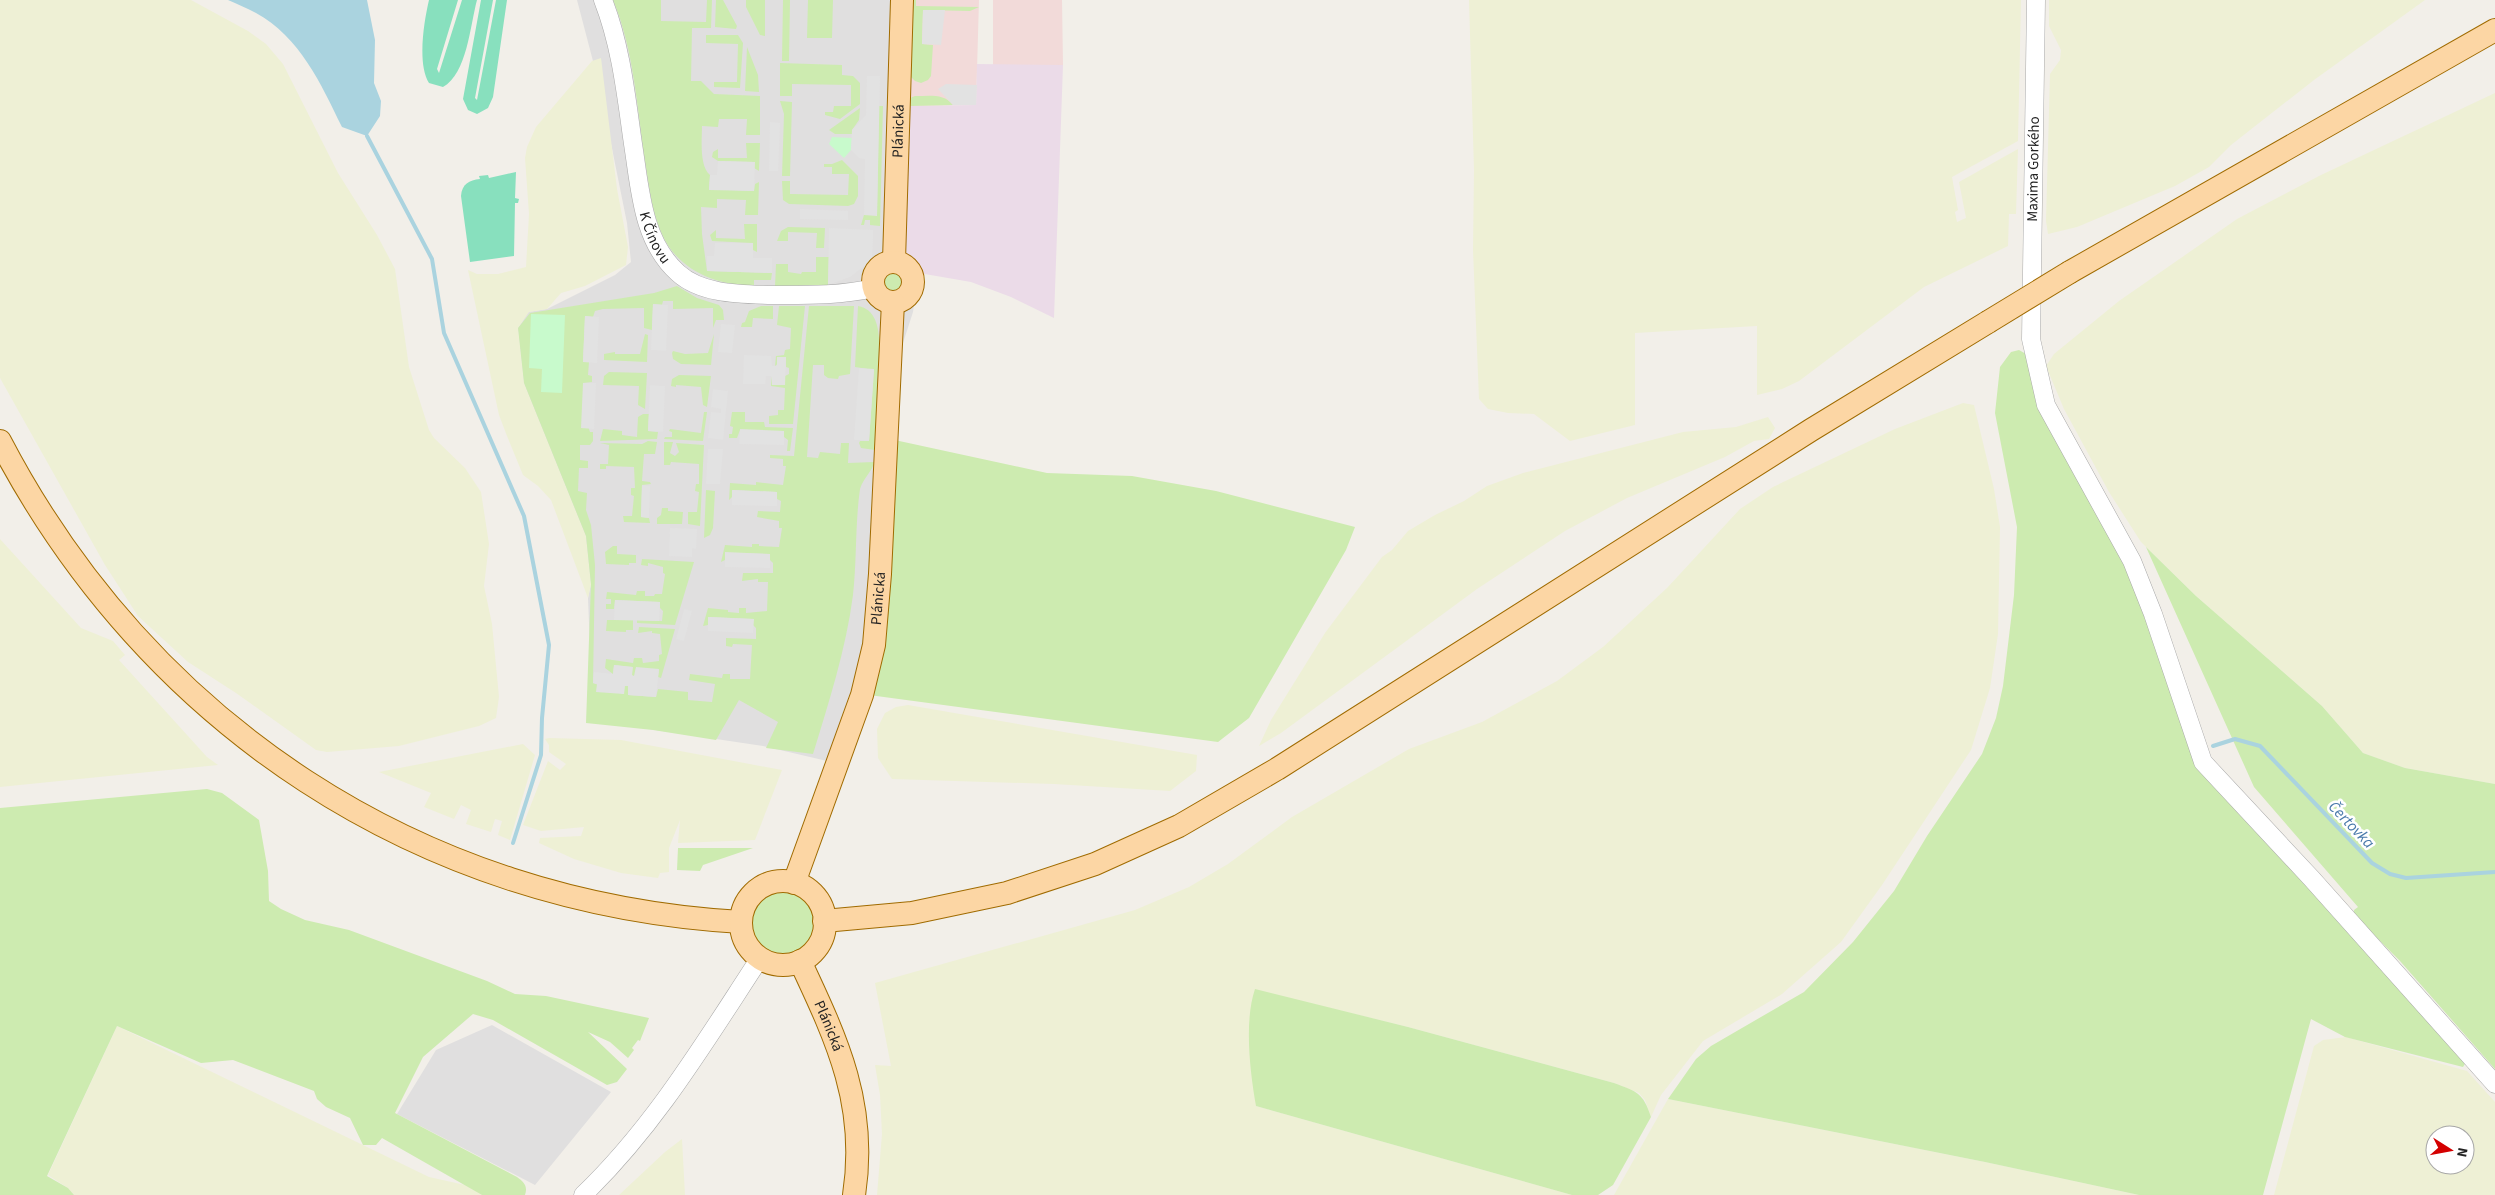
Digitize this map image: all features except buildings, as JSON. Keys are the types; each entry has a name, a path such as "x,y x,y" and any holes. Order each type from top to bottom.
{"main road":[{"name":"Plánická","path":"894,261 902,0"},
{"path":"824,921 912,912 1007,892 1095,864 1179,826 1277,769 1826,420 2070,272 2495,30"},
{"path":"894,261 908,268 914,282 907,296 893,302 881,298 874,288 874,273 886,262 894,261"},
{"name":"Plánická","path":"794,882 862,695 874,645 880,583 893,302"},
{"path":"0,441 24,486 60,543 95,590 136,638 184,686 227,725 312,786 406,838 451,858 511,880 555,893 625,908 687,918 741,922"},
{"path":"776,882 794,882 806,888 822,908 824,921 822,934 817,946 800,961 782,965 760,958 746,942 741,922 747,901 760,888 776,882"},
{"name":"Plánická","path":"800,961 838,1043 853,1092 858,1147 854,1195"}],"street":[{"name":"K Čínovu","path":"603,0 617,43 644,213 660,252 678,274 697,284 738,294 822,295 874,288"},
{"name":"Maxima Gorkého","path":"2036,0 2030,338 2046,405 2136,570 2153,614 2203,762 2312,879 2495,1084"},
{"path":"583,1195 621,1156 660,1108 760,958"}],"shaded area":[{"path":"577,0 915,0 910,106 911,266 919,273 913,312 903,343 890,439 884,632 827,761 763,746 609,723 587,723 591,673 588,598 591,584 524,383 518,328 528,312 547,309 615,275 631,262 627,223 599,84"},
{"path":"916,0 979,0 976,105 910,106"},
{"path":"993,0 1062,0 1063,65 993,65"},
{"path":"923,10 945,10 941,45 922,44"},
{"path":"977,64 1063,65 1054,318 1011,297 971,282 919,273 905,261 910,106 976,105"},
{"path":"867,76 880,76 877,216 864,215 865,159 859,158 851,150 852,130 866,115"},
{"path":"946,84 977,85 976,105 953,105 938,89"},
{"path":"770,122 780,123 778,171 769,171"},
{"path":"718,161 755,162 754,191 709,190 710,175 717,175"},
{"path":"800,209 848,211 848,220 800,219"},
{"path":"829,228 873,230 873,238 872,260 850,277 828,285"},
{"path":"715,243 753,243 753,258 772,258 772,273 707,271 707,256 714,256"},
{"path":"653,304 668,305 666,351 651,350"},
{"path":"585,316 599,317 597,363 583,362"},
{"path":"721,324 735,325 732,353 718,352"},
{"path":"744,355 771,356 772,366 777,366 777,357 786,357 785,385 772,385 771,376 766,376 765,384 743,384"},
{"path":"859,368 874,369 869,441 854,440"},
{"path":"583,383 596,383 594,429 581,428"},
{"path":"650,385 665,386 663,432 648,431"},
{"path":"713,389 728,391 723,440 708,438 711,412 721,413 721,409 711,407"},
{"path":"740,429 784,431 784,445 739,444"},
{"path":"708,449 723,449 720,484 706,484"},
{"path":"642,485 650,486 649,518 641,517"},
{"path":"732,490 777,492 777,506 732,505"},
{"path":"670,528 697,529 696,549 692,548 692,557 669,556"},
{"path":"725,552 770,554 770,568 725,567"},
{"path":"615,600 660,602 659,621 614,620"},
{"path":"684,609 692,611 684,641 676,639"},
{"path":"708,617 754,619 753,633 708,631"},
{"path":"614,665 633,667 632,675 634,676 636,667 659,669 656,697 628,695 628,686 625,686 624,694 596,692 597,684 593,683 594,672 613,674"},
{"path":"492,1025 611,1092 535,1185 397,1114 436,1050"}],"green space":[{"path":"0,0 191,0 248,31 266,44 283,64 338,173 377,235 395,269 409,367 429,430 434,438 465,468 481,492 489,544 484,586 492,624 499,697 496,718 479,726 399,746 327,752 316,750 236,693 188,662 138,616 105,565 0,378"},
{"path":"429,0 458,0 437,69 439,73 462,0 477,0 462,61 451,81 443,87 429,83 423,65 425,19"},
{"path":"481,0 493,0 475,98 477,100 496,0 507,0 493,97 488,108 477,114 468,110 463,99"},
{"path":"613,0 661,0 661,21 706,22 707,0 712,0 711,28 692,28 691,81 701,81 714,94 760,96 760,135 746,135 747,119 719,119 718,127 702,126 703,159 706,171 710,175 709,189 754,191 755,184 759,182 758,215 745,215 746,200 717,199 717,208 701,207 702,234 707,271 772,273 771,280 754,280 754,286 731,284 709,278 680,260 660,231 653,208 626,39"},
{"path":"716,0 723,0 737,26 736,29 715,27"},
{"path":"746,0 765,0 765,36 760,35 746,7"},
{"path":"783,0 790,0 789,61 782,61"},
{"path":"808,0 833,0 832,38 807,38"},
{"path":"909,0 916,0 916,6 979,7 970,11 923,10 922,44 933,45 931,76 928,80 921,83 915,81 909,75"},
{"path":"1469,0 2021,0 2018,141 1952,177 1958,210 1955,212 1957,222 1966,218 1959,182 2018,149 2016,214 2009,214 2008,246 1924,287 1799,381 1782,389 1757,395 1757,326 1635,333 1635,425 1570,441 1534,414 1508,413 1488,409 1479,399 1473,250 1474,170"},
{"path":"2049,0 2425,0 2314,80 2231,145 2209,167 2175,186 2077,227 2048,234 2046,221 2050,74 2060,60 2061,50 2049,26"},
{"path":"706,35 738,35 743,43 740,88 714,87 714,82 737,82 738,44 706,43"},
{"path":"747,47 758,75 759,92 745,91"},
{"path":"601,58 617,189 628,247 626,265 585,286 561,293 547,309 529,312 518,328 524,383 586,536 591,584 588,598 551,500 538,486 523,475 499,415 468,270 477,274 498,274 526,267 529,214 525,158 527,147 536,127 592,61"},
{"path":"780,63 842,65 842,75 853,76 860,83 860,104 840,119 825,115 825,112 833,112 834,106 851,106 851,85 792,84 792,96 780,96"},
{"path":"2495,93 2495,784 2405,768 2363,753 2322,706 2196,596 2141,542 2109,492 2064,409 2046,366 2054,354 2119,301 2237,219 2321,175"},
{"path":"915,96 941,97 953,105 910,106 906,222 910,98"},
{"path":"780,101 792,102 790,176 782,176 784,114"},
{"path":"879,106 883,106 880,226 870,225 870,220 865,220 864,225 861,225 864,215 877,215"},
{"path":"860,108 859,120 852,130 852,134 835,134 829,130"},
{"path":"832,137 852,138 851,150 844,158 829,144"},
{"path":"746,143 760,143 759,171 754,168 754,162 718,161 712,157 713,152 718,149 718,158 747,158"},
{"path":"842,160 858,176 858,196 854,204 848,206 789,204 783,200 782,181 790,181 790,194 848,195 849,174 832,174 832,167 824,167 824,164 832,164"},
{"path":"516,172 515,198 519,199 518,203 515,203 514,256 470,262 461,196 463,188 469,182 480,179 479,176 488,175 489,178"},
{"path":"744,224 757,224 757,252 753,250 752,243 712,241 710,235 716,230 716,238 745,239"},
{"path":"788,227 825,228 824,248 816,248 817,233 788,232 788,241 777,241 781,231"},
{"path":"816,257 829,257 828,285 775,286 776,264 788,264 788,272 801,274 802,272 816,272"},
{"path":"893,270 903,277 904,281 897,291 893,292 883,285 882,281 889,271"},
{"path":"677,286 697,298 719,305 723,310 724,320 716,320 713,328 713,308 673,309 673,301 663,301 662,305 653,304 652,330 644,328 644,308 603,309 595,311 593,317 585,316 583,362 589,362 588,375 592,376 592,382 583,383 589,429 590,432 593,432 593,441 590,445 580,445 580,460 588,461 588,468 579,468 578,491 587,493 586,510 591,525 595,565 593,683 623,694 624,686 628,686 628,695 656,697 658,689 688,692 688,700 712,702 715,684 689,680 690,674 722,678 723,674 730,674 730,679 750,679 752,645 733,644 732,647 726,646 726,638 756,639 756,628 753,625 753,619 709,617 708,625 703,626 708,608 739,613 739,608 746,608 746,613 767,611 768,582 758,582 758,579 742,581 743,573 773,573 773,563 770,560 770,554 725,553 725,560 721,562 725,545 752,547 752,544 759,544 759,546 779,547 782,528 779,528 779,521 757,517 758,511 780,512 781,501 777,499 777,492 733,490 732,497 729,500 730,483 756,485 756,482 783,485 786,466 783,466 783,459 770,458 770,455 794,456 809,306 854,306 850,374 839,376 838,379 828,378 824,375 824,365 813,365 807,457 818,458 820,452 840,454 841,443 849,443 848,463 874,462 860,489 850,615 836,675 813,754 766,748 778,722 739,700 716,740 653,730 586,723 591,584 586,536 524,383 518,328 530,313 654,293"},
{"path":"761,306 773,306 773,319 753,318 752,327 741,327 749,311"},
{"path":"779,306 805,306 793,424 769,424 769,416 778,415 778,410 784,410 785,388 771,386 771,376 785,385 785,376 789,374 789,368 786,367 786,357 775,366 776,356 784,355 785,350 790,349 791,328 777,325"},
{"path":"858,306 867,310 874,317 879,338 877,383 884,383 875,450 861,448 859,443 860,441 869,441 874,370 855,367"},
{"path":"531,314 565,315 562,393 541,392 542,369 529,368"},
{"path":"645,334 648,335 647,362 604,360 604,354 615,352 615,354 640,354"},
{"path":"714,334 711,365 681,364 673,359 673,351 685,354 708,353"},
{"path":"2019,350 2026,354 2128,567 2188,732 2466,1062 2463,1067 2345,1037 2311,1019 2263,1195 2139,1195 1985,1162 1668,1099 1696,1059 1711,1046 1804,992 1853,942 1894,891 1927,836 1982,754 1996,718 2003,686 2014,595 2017,527 1995,413 2000,367 2011,352"},
{"path":"609,372 647,373 645,409 638,405 639,386 603,385 604,376"},
{"path":"679,375 711,376 707,407 703,405 701,387 671,386 672,379"},
{"path":"1963,403 1974,405 1994,489 2000,527 1998,634 1990,688 1971,750 1882,885 1841,942 1782,994 1703,1041 1661,1095 1651,1117 1645,1100 1639,1093 1614,1083 1408,1027 1255,990 1256,1106 1572,1195 877,1195 882,1134 880,1095 875,1065 891,1066 875,983 1135,910 1189,887 1228,864 1292,817 1409,749 1482,722 1557,681 1603,647 1667,588 1740,509 1773,487 1895,429"},
{"path":"704,412 707,412 703,441 664,439 665,437 672,437 670,429 701,433"},
{"path":"732,412 745,412 745,422 764,422 765,427 793,428 790,451 787,451 788,440 784,437 784,432 740,430 737,438 729,438 733,427 730,426"},
{"path":"643,414 649,414 648,431 658,432 657,439 600,441 603,429 622,431 622,435 637,437 638,417"},
{"path":"1768,417 1775,428 1769,439 1754,441 1725,457 1627,498 1565,531 1477,589 1281,733 1259,746 1271,720 1325,633 1382,557 1392,550 1408,531 1464,501 1487,486 1523,473 1683,432 1736,427"},
{"path":"890,439 1047,473 1132,476 1216,491 1355,527 1346,550 1249,718 1218,742 869,695"},
{"path":"648,441 657,442 655,454 644,454 642,481 650,482 651,484 642,485 641,517 649,518 650,523 624,522 623,516 632,516 634,496 631,495 631,488 635,488 634,467 606,466 606,469 600,469 600,464 608,464 609,445 600,443 642,444"},
{"path":"664,442 673,442 670,453 675,456 679,452 676,443 704,445 700,526 688,524 688,512 697,512 699,492 695,491 696,484 699,484 699,464 671,462 670,465 664,465"},
{"path":"706,490 715,491 713,528 710,535 704,538"},
{"path":"662,508 668,508 668,511 683,512 682,524 657,524 657,518 661,515"},
{"path":"0,539 81,628 113,641 125,655 119,660 207,757 218,765 0,787"},
{"path":"613,546 617,546 617,554 636,555 636,563 629,563 629,565 606,564 605,552"},
{"path":"2146,547 2196,596 2322,706 2363,753 2405,768 2495,784 2495,1069 2400,961 2354,915 2354,910 2358,907 2254,787"},
{"path":"642,559 694,562 675,625 637,623 637,620 662,621 663,611 660,608 660,602 615,600 614,609 606,609 606,604 611,604 611,599 606,599 607,592 636,595 637,591 645,591 645,596 662,594 665,574 663,573 663,567 648,563 648,566 641,565"},
{"path":"607,620 633,620 633,630 626,630 626,632 606,631"},
{"path":"639,627 675,629 661,678 658,677 659,670 636,668 635,676 632,676 632,667 614,665 613,674 605,668 606,659 633,663 634,658 642,658 643,663 659,661 659,655 662,654 660,634 652,633 652,631 638,633"},
{"path":"908,705 1197,755 1196,771 1170,791 1054,784 892,779 878,758 877,729 885,713 896,707"},
{"path":"545,739 621,740 782,770 755,840 678,843 680,820 669,848 669,872 660,873 658,878 621,873 574,859 539,843 540,838 581,836 584,827 541,831 523,825 548,761 560,770 566,764 549,752 549,745"},
{"path":"523,744 535,755 510,840 498,835 502,821 495,819 491,832 466,824 471,810 461,805 454,819 424,807 431,793 379,772"},
{"path":"207,789 222,793 259,820 268,871 269,901 281,909 305,920 349,930 487,981 515,994 546,996 649,1018 640,1041 638,1040 632,1048 634,1050 628,1058 610,1042 588,1032 627,1069 617,1082 607,1085 493,1020 473,1014 423,1057 395,1113 517,1177 525,1184 525,1195 482,1195 382,1138 376,1145 363,1145 350,1118 326,1107 317,1099 314,1091 233,1060 201,1063 117,1026 47,1176 68,1188 74,1195 0,1195 0,808"},
{"path":"678,848 753,848 703,865 700,871 677,870"},
{"path":"783,891 795,893 806,900 813,911 815,923 813,935 806,946 795,953 783,955 771,953 760,946 753,935 751,923 753,911 760,900 771,893"},
{"path":"1255,989 1408,1027 1614,1083 1638,1094 1645,1102 1651,1117 1613,1185 1598,1195 1572,1195 1256,1106 1249,1047 1250,1016"},
{"path":"117,1026 429,1177 465,1185 482,1195 74,1195 68,1188 48,1175"},
{"path":"2346,1037 2467,1071 2495,1102 2495,1195 2274,1195 2314,1046 2323,1040"},
{"path":"1668,1099 1985,1162 2139,1195 1614,1195"},
{"path":"682,1139 685,1195 619,1195 665,1152"}],"water":[{"path":"228,0 367,0 375,40 374,83 381,101 380,116 367,136 342,127 308,63 285,35 256,13"}],"waterway":[{"path":"367,136 432,259 444,333 524,516 549,645 542,718 541,755 513,843"},
{"name":"Čertovka","path":"2213,746 2235,739 2260,746 2372,863 2390,874 2406,878 2495,872"}]}
